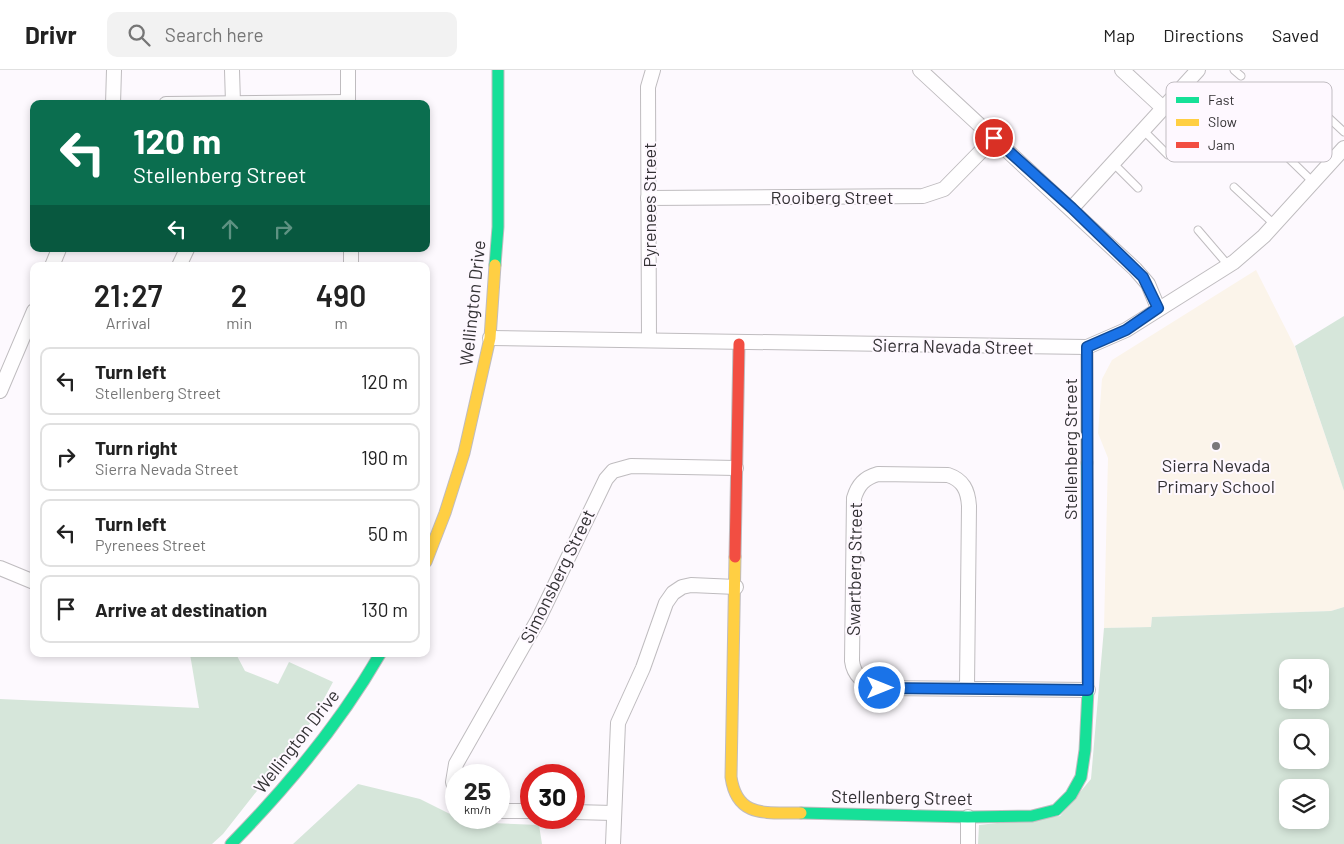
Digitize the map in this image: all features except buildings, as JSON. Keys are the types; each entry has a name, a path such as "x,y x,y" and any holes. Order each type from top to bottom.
{"street":[{"path":"113,100 114,70"},
{"path":"232,70 233,100"},
{"path":"348,70 348,100"},
{"name":"Wellington Drive","path":"430,552 445,513 464,453 490,338 498,227 498,70"},
{"name":"Pyrenees Street","path":"649,340 648,87 653,70"},
{"path":"920,70 1072,208 1143,277 1158,308"},
{"path":"1122,70 1166,102"},
{"path":"1187,82 1198,70"},
{"path":"1072,208 1166,104"},
{"name":"Rooiberg Street","path":"648,198 907,196 935,194 954,181 994,138"},
{"name":"Sierra Nevada Street","path":"1332,161 1344,148"},
{"name":"Sierra Nevada Street","path":"490,338 649,340 739,344 1087,347 1126,330 1228,265 1264,236 1331,162"},
{"path":"0,391 30,320"},
{"name":"Stellenberg Street","path":"739,344 732,790 739,803 750,810 760,812 968,817 1044,814 1056,810 1067,799 1081,776 1085,750 1088,690 1087,347"},
{"name":"Simonsberg Street","path":"456,764 539,618 606,478 613,471 631,466 736,468"},
{"name":"Swartberg Street","path":"967,687 969,506 966,489 955,477 948,474 878,474 870,476 859,485 854,498 852,667 862,680 880,688 967,687 1088,690"},
{"path":"0,568 30,580"},
{"path":"613,844 618,723 643,668 666,603 673,593 682,587 691,585 736,587"},
{"name":"Wellington Drive","path":"231,844 268,806 313,754 336,723 378,657"},
{"path":"585,812 614,813"},
{"path":"968,817 968,844"}],"lane":[{"path":"1234,70 1241,76"},
{"path":"1332,121 1344,132"},
{"path":"1143,130 1166,153"},
{"path":"1292,162 1313,182"},
{"path":"1113,163 1138,188"},
{"path":"1234,188 1274,225"},
{"path":"1198,230 1228,265"}],"shaded area":[{"name":"Sierra Nevada Primary School","path":"1256,270 1295,347 1344,491 1344,607 1331,611 1152,617 1151,627 1104,628 1108,458 1098,433 1102,379 1112,360"}],"green space":[{"path":"1344,316 1344,491 1295,346"},
{"path":"1344,607 1344,844 978,844 979,825 1060,816 1091,779 1104,628 1151,627 1152,617 1331,611"},
{"path":"190,657 238,657 245,671 278,684 289,662 333,682 312,721 223,834 212,844 0,844 0,699 199,708"},
{"path":"358,784 420,799 445,812 445,829 510,829 510,824 520,824 520,829 540,829 542,844 293,844"}],"traffic: fast":[{"path":"495,265 498,227 498,70"},
{"path":"801,813 968,817 1032,816 1056,810 1071,795 1081,777 1085,750 1088,690 1087,463"},
{"path":"231,844 273,800 312,754 378,657"}],"traffic: slow":[{"path":"430,552 445,513 464,453 490,338 495,265"},
{"path":"1087,347 1087,463"},
{"path":"735,557 731,777 734,791 747,807 756,810 777,813 801,813"}],"traffic: jam":[{"path":"735,557 739,344"}],"place":[{"name":"Sierra Nevada Primary School","path":"1216,446"}],"route":[{"path":"880,688 967,687 1088,690 1087,347 1126,330 1158,308 1143,277 1072,208 994,138"}]}
